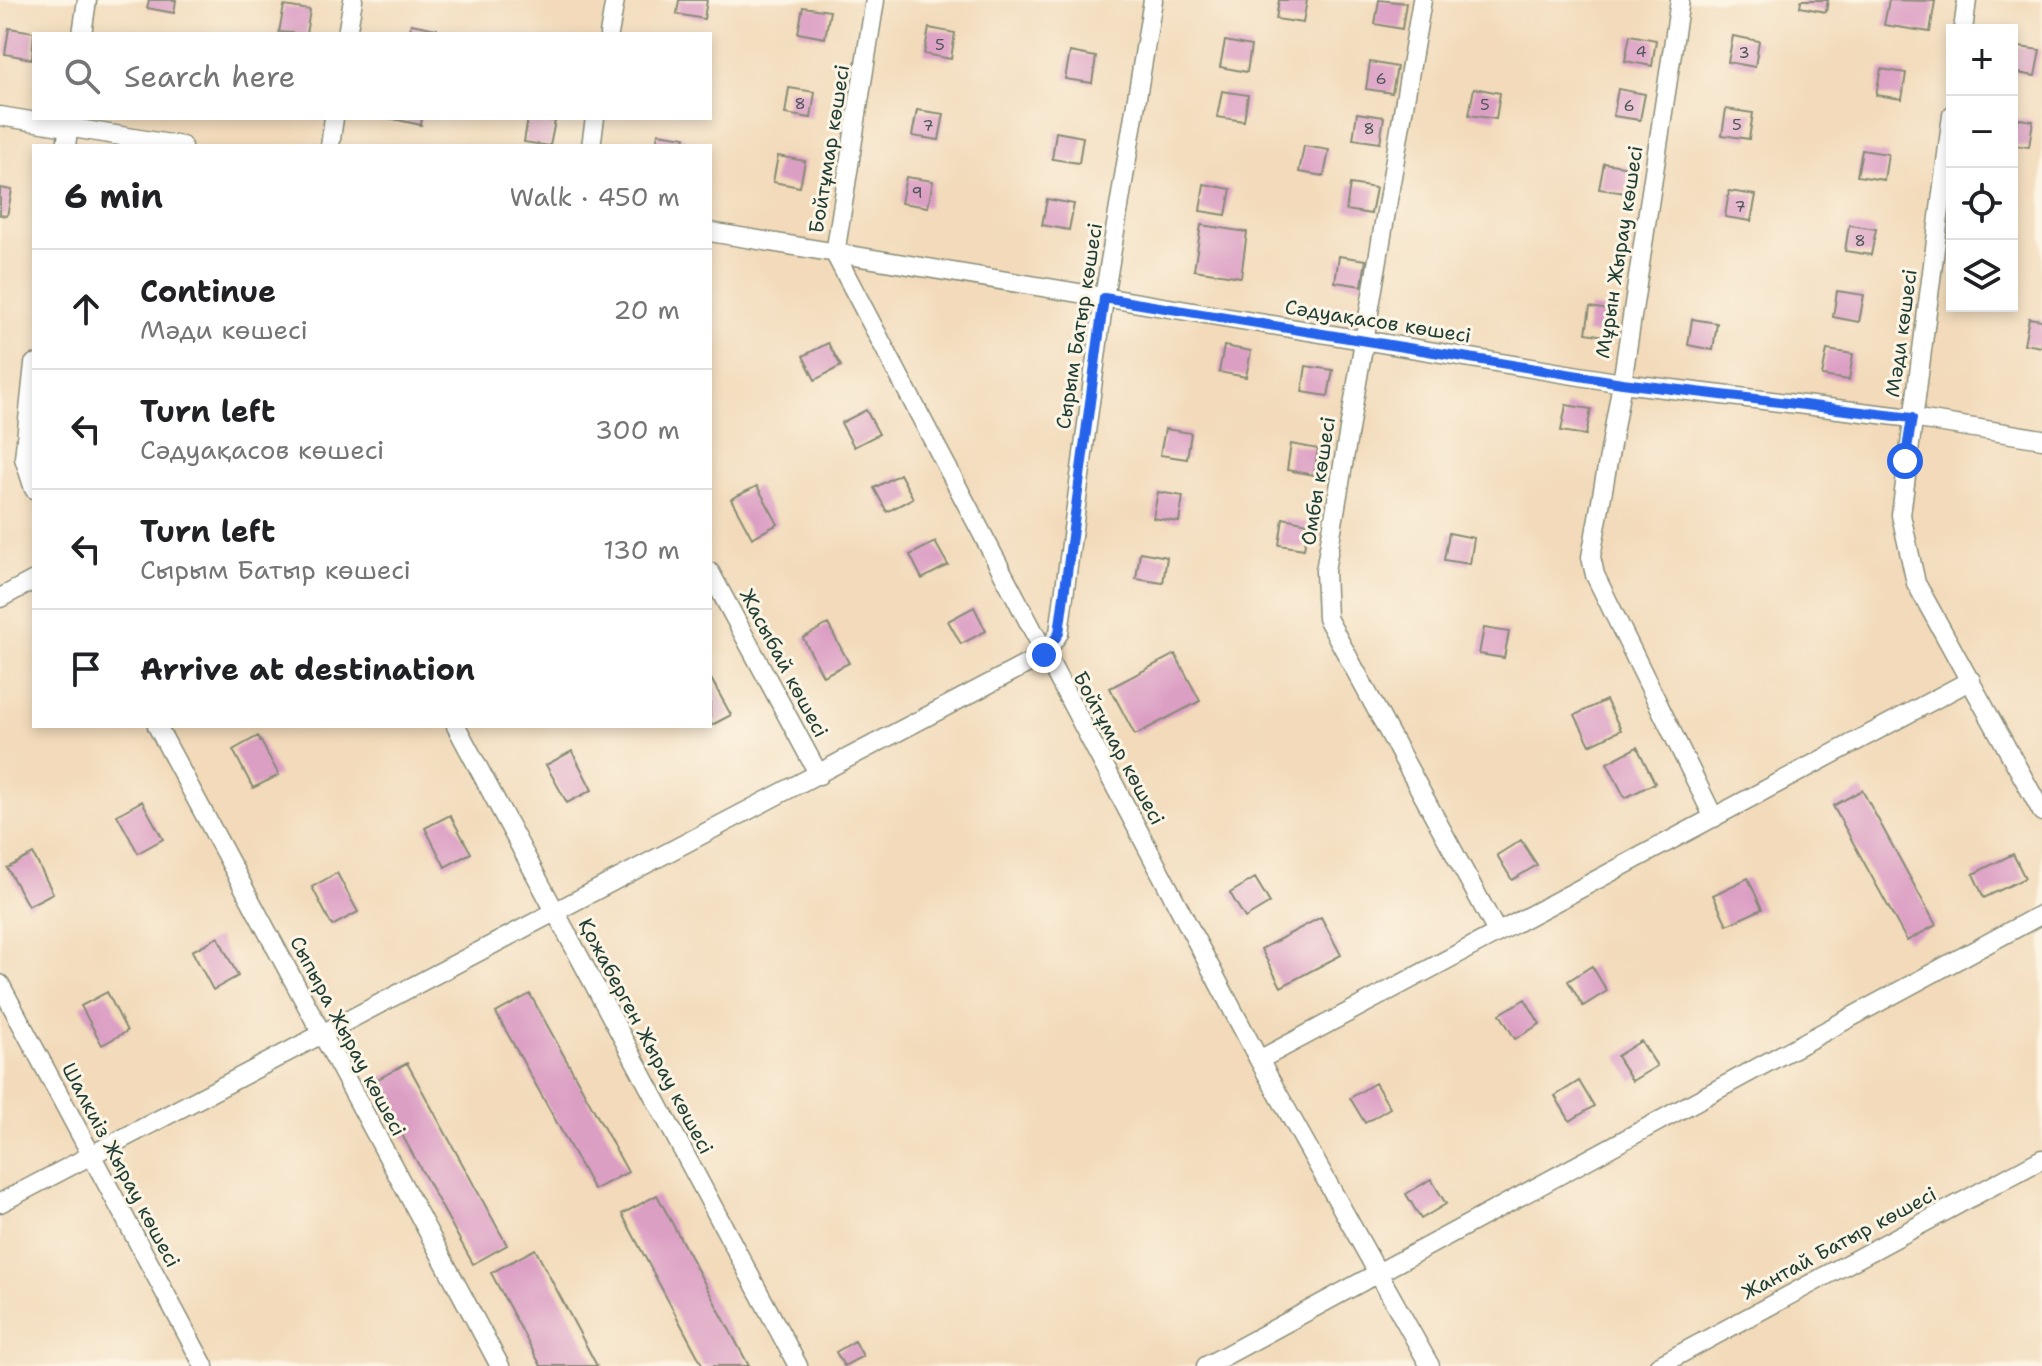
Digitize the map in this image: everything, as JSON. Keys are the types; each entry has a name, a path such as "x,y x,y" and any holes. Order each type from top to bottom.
{"street":[{"path":"82,32 87,0"},
{"path":"347,32 353,0"},
{"path":"609,32 615,0"},
{"name":"Бойтұмар көшесі","path":"875,0 835,254 1259,1060 1430,1366"},
{"name":"Сырым Батыр көшесі","path":"1044,655 1059,633 1104,298 1153,0"},
{"name":"Омбы көшесі","path":"1422,0 1325,571 1327,618 1497,932"},
{"name":"Мұрын Жырау көшесі","path":"1680,0 1622,383 1591,557 1595,575 1714,818"},
{"path":"1964,24 1967,0"},
{"path":"0,116 32,119"},
{"path":"46,120 173,144"},
{"path":"330,144 334,120"},
{"path":"591,144 595,120"},
{"path":"66,144 69,122"},
{"name":"Мәди көшесі","path":"1946,160 1901,515 1916,583 2042,812"},
{"name":"Сәдуақасов көшесі","path":"712,232 1622,383 1912,418 2042,439"},
{"path":"32,383 24,458 32,483"},
{"name":"Жасыбай көшесі","path":"712,576 819,775"},
{"path":"0,598 32,581"},
{"path":"0,1203 1044,655"},
{"path":"1259,1060 1971,680"},
{"name":"Сыпыра Жырау көшесі","path":"158,728 500,1366"},
{"name":"Қожаберген Жырау көшесі","path":"457,728 798,1366"},
{"path":"1206,1366 2042,914"},
{"name":"Шалкиіз Жырау көшесі","path":"0,984 204,1366"},
{"name":"Жантай Батыр көшесі","path":"1658,1366 2042,1159"}],"building":[{"path":"149,0 176,0 174,13 147,8"},
{"path":"679,0 707,0 704,19 677,14"},
{"path":"1279,0 1307,0 1303,23 1276,19"},
{"path":"1379,0 1406,3 1402,29 1375,24"},
{"path":"1801,0 1828,0 1826,12 1800,7"},
{"path":"1889,0 1935,1 1930,32 1884,25"},
{"path":"284,6 310,10 306,32 279,32"},
{"path":"803,7 830,11 825,38 798,33"},
{"path":"411,24 437,29 437,32 409,32"},
{"path":"9,28 34,32 32,59 5,54"},
{"path":"929,28 955,33 951,59 924,54"},
{"path":"1630,35 1656,40 1652,66 1625,61"},
{"path":"1733,36 1759,41 1755,67 1728,62"},
{"path":"1225,41 1251,46 1247,72 1220,67"},
{"path":"2018,47 2040,50 2035,76 2018,73"},
{"path":"1070,52 1096,57 1092,83 1065,79"},
{"path":"1370,62 1397,67 1392,93 1366,89"},
{"path":"1881,69 1906,73 1902,99 1876,95"},
{"path":"789,88 815,92 811,118 785,114"},
{"path":"1474,88 1500,93 1496,119 1469,115"},
{"path":"1618,89 1645,94 1640,120 1613,116"},
{"path":"1222,91 1248,95 1244,121 1217,117"},
{"path":"1726,109 1753,113 1749,139 1722,135"},
{"path":"917,110 944,114 939,140 912,136"},
{"path":"1357,113 1384,117 1380,143 1353,139"},
{"path":"2018,119 2033,121 2029,147 2018,146"},
{"path":"398,120 422,120 421,125"},
{"path":"528,120 555,121 550,144 524,142"},
{"path":"1056,132 1083,137 1079,163 1052,159"},
{"path":"658,133 685,137 683,144 656,144"},
{"path":"1304,146 1329,150 1324,176 1299,172"},
{"path":"1862,150 1888,154 1884,180 1857,176"},
{"path":"778,156 805,161 800,187 773,182"},
{"path":"1604,163 1630,167 1626,193 1599,189"},
{"path":"906,177 933,181 928,207 901,203"},
{"path":"1204,184 1231,189 1226,215 1200,211"},
{"path":"1350,184 1376,188 1371,214 1346,210"},
{"path":"0,188 12,190 7,216 0,215"},
{"path":"1729,191 1756,195 1751,221 1725,217"},
{"path":"1047,199 1074,204 1069,230 1042,225"},
{"path":"1201,225 1247,232 1241,277 1194,270"},
{"path":"1849,225 1876,229 1871,255 1845,251"},
{"path":"1339,256 1366,260 1362,286 1335,282"},
{"path":"1837,291 1864,295 1859,322 1833,317"},
{"path":"1590,307 1615,311 1611,337 1586,333"},
{"path":"2029,318 2042,320 2042,347 2024,344"},
{"path":"1692,319 1717,323 1713,350 1688,345"},
{"path":"828,343 841,366 815,380 803,356"},
{"path":"1224,346 1251,351 1246,377 1219,372"},
{"path":"1827,350 1853,354 1849,380 1822,376"},
{"path":"1306,366 1333,370 1328,396 1302,392"},
{"path":"1566,405 1591,409 1586,435 1561,431"},
{"path":"866,410 879,434 854,447 841,423"},
{"path":"1165,429 1191,433 1187,459 1160,455"},
{"path":"1291,444 1318,449 1314,475 1287,470"},
{"path":"900,474 913,498 887,512 874,488"},
{"path":"757,486 778,524 752,538 731,499"},
{"path":"1158,492 1183,496 1179,522 1153,518"},
{"path":"1283,518 1308,523 1304,549 1279,545"},
{"path":"1449,533 1474,538 1470,564 1444,560"},
{"path":"935,542 948,565 922,579 910,555"},
{"path":"1140,552 1167,557 1163,583 1136,579"},
{"path":"974,607 986,631 961,644 948,621"},
{"path":"828,624 849,663 823,676 803,638"},
{"path":"1484,628 1509,632 1504,658 1479,654"},
{"path":"1175,654 1200,701 1135,735 1110,688"},
{"path":"712,681 731,715 712,725"},
{"path":"1606,700 1621,730 1590,745 1575,715"},
{"path":"258,736 279,775 253,788 233,750"},
{"path":"1637,747 1655,783 1625,798 1607,763"},
{"path":"572,751 592,790 567,803 546,765"},
{"path":"1862,790 1936,925 1907,941 1833,806"},
{"path":"142,801 163,839 138,853 117,815"},
{"path":"450,815 471,853 445,867 425,828"},
{"path":"1521,840 1537,865 1512,880 1497,855"},
{"path":"33,854 53,893 28,906 7,868"},
{"path":"2013,854 2025,878 1984,898 1973,874"},
{"path":"337,873 358,912 332,926 312,887"},
{"path":"1255,878 1270,903 1245,918 1230,893"},
{"path":"1748,878 1762,909 1727,925 1713,895"},
{"path":"1321,917 1341,955 1281,987 1261,949"},
{"path":"218,937 238,976 213,990 192,951"},
{"path":"1592,966 1607,991 1583,1006 1568,981"},
{"path":"107,992 127,1031 102,1045 81,1006"},
{"path":"530,994 628,1172 594,1190 496,1013"},
{"path":"1525,999 1540,1024 1515,1039 1500,1014"},
{"path":"1641,1041 1657,1066 1632,1081 1617,1056"},
{"path":"407,1063 507,1245 473,1264 373,1082"},
{"path":"1579,1081 1594,1106 1570,1121 1555,1096"},
{"path":"1375,1083 1390,1108 1365,1123 1350,1098"},
{"path":"1431,1179 1446,1204 1421,1219 1406,1194"},
{"path":"657,1195 749,1366 703,1366 622,1214"},
{"path":"535,1249 597,1366 541,1366 491,1273"},
{"path":"855,1341 863,1356 844,1366 836,1352"}],"route":[{"path":"1044,655 1059,633 1104,298 1622,383 1912,418 1905,461"}]}
